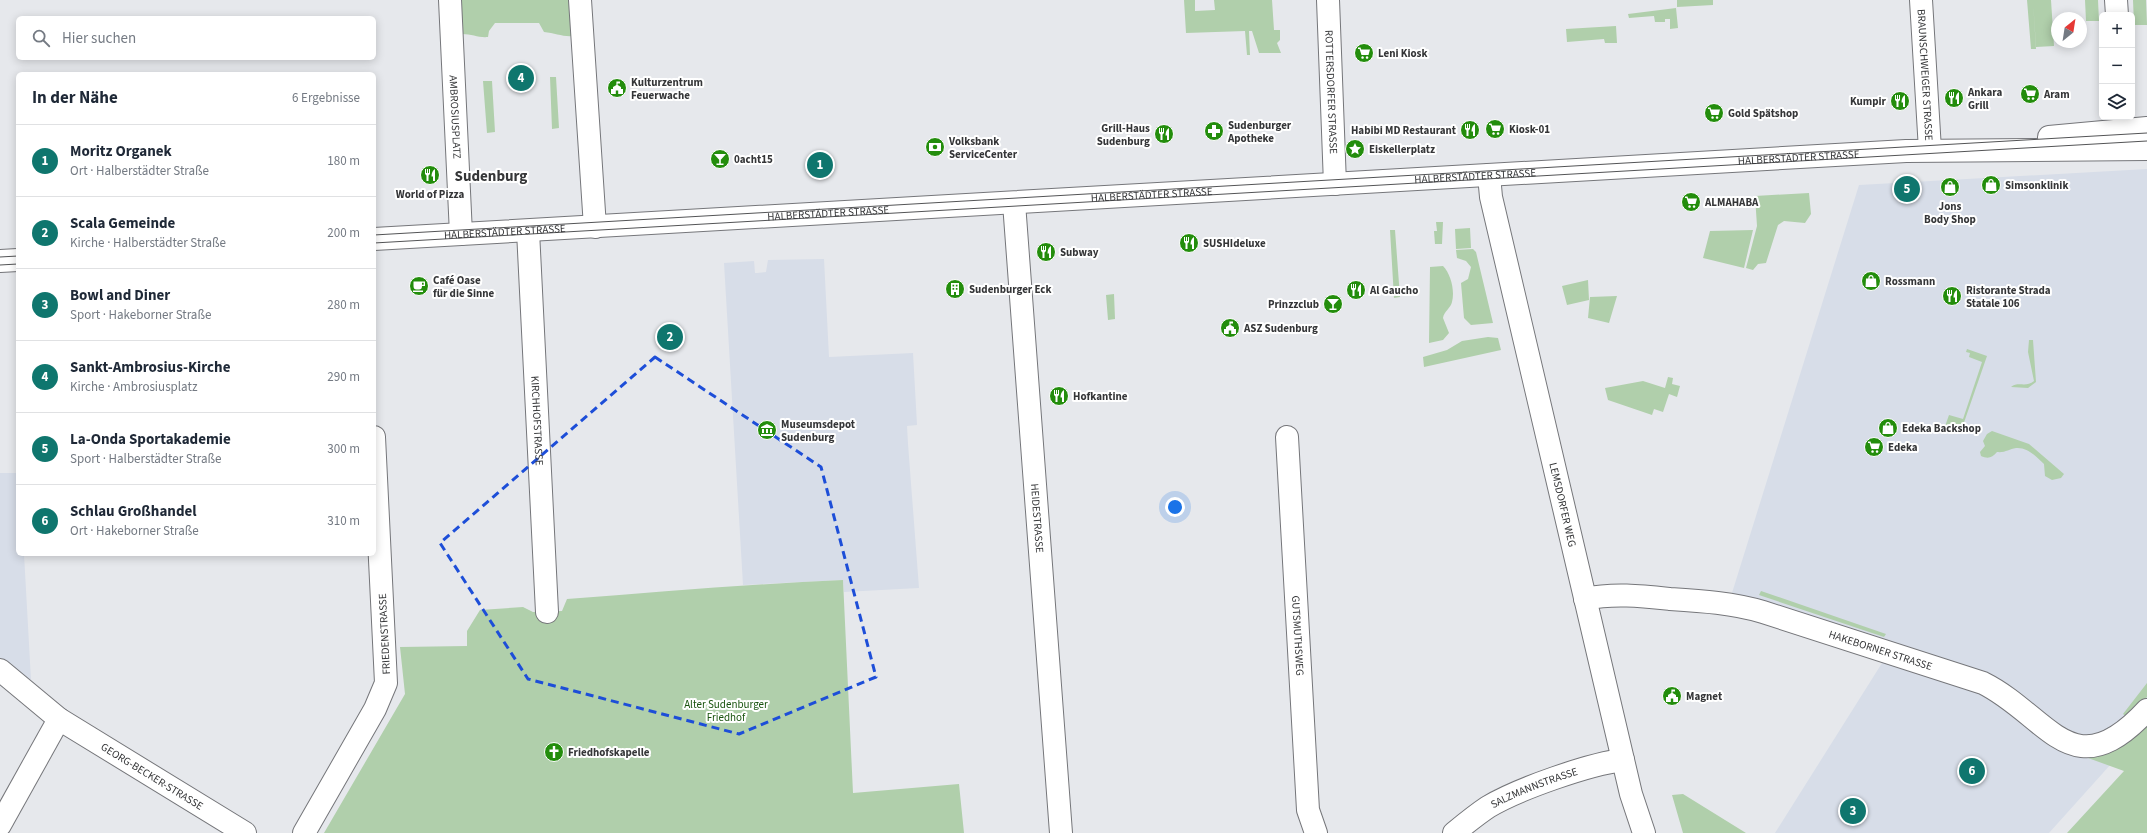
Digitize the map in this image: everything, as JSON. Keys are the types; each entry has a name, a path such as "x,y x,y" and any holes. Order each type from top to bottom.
{"street":[{"name":"AMBROSIUSPLATZ","path":"450,0 461,234"},
{"path":"580,0 595,227"},
{"name":"ROTTERSDORFER STRASSE","path":"1328,0 1335,184"},
{"name":"BRAUNSCHWEIGER STRASSE","path":"1921,0 1930,150"},
{"path":"2116,0 2117,12"},
{"name":"HALBERSTÄDTER STRASSE","path":"2122,123 2139,149"},
{"name":"HALBERSTÄDTER STRASSE","path":"1930,150 2122,123 2147,128"},
{"name":"HALBERSTÄDTER STRASSE","path":"376,239 1930,150 2139,149"},
{"name":"LEMSDORFER WEG","path":"1489,175 1491,197 1585,599 1631,794 1644,833"},
{"name":"HEIDESTRASSE","path":"1014,203 1061,833"},
{"name":"KIRCHHOFSTRASSE","path":"528,231 548,612"},
{"path":"0,261 16,260"},
{"name":"GUTSMUTHSWEG","path":"1287,437 1308,810 1316,833"},
{"name":"FRIEDENSTRASSE","path":"304,833 375,709 386,682 376,478"},
{"name":"HAKEBORNER STRASSE","path":"1585,599 1614,594 1740,606 1764,612 1983,683 1998,692 2053,735 2064,741 2081,746 2097,745 2117,738 2147,710"},
{"name":"GEORG-BECKER-STRASSE","path":"0,670 59,719 245,833"},
{"path":"0,825 59,719"},
{"name":"SALZMANNSTRASSE","path":"1454,833 1487,808 1502,800 1599,764 1623,760"}],"highlighted area":[{"path":"655,357 821,467 876,677 739,734 528,679 440,543"}],"shaded area":[{"path":"2147,169 2147,724 2049,833 1775,833 1894,644 1732,593 1859,185"},
{"path":"824,259 829,357 913,353 917,425 907,426 919,588 844,592 843,580 743,585 724,263 754,261 755,273 757,273 766,272 768,260"},
{"path":"0,473 16,473 16,556 24,556 31,680 0,660"}],"green space":[{"path":"461,0 572,0 573,36 544,32 539,23 495,23 489,31 488,37 462,34"},
{"path":"1184,0 1195,0 1195,11 1215,10 1214,0 1272,0 1274,30 1280,30 1280,40 1277,43 1281,53 1259,53 1252,31 1249,31 1250,55 1247,55 1245,31 1186,33"},
{"path":"1677,0 1713,0 1713,5 1677,7"},
{"path":"2027,0 2033,0 2036,49 2031,49"},
{"path":"2033,0 2051,0 2051,46 2036,47"},
{"path":"2085,0 2098,0 2099,21 2087,21 2087,12 2086,12"},
{"path":"2133,0 2146,0 2147,25 2135,25 2135,12 2133,12"},
{"path":"1676,8 1678,28 1670,29 1670,19 1665,19 1665,22 1655,22 1654,16 1629,18 1628,14"},
{"path":"1616,26 1617,43 1605,43 1604,39 1567,42 1566,29"},
{"path":"550,77 556,77 559,128 552,129"},
{"path":"483,81 492,81 495,132 487,133"},
{"path":"1809,193 1811,214 1805,223 1784,221 1778,225 1766,263 1758,264 1753,270 1746,268 1757,226 1755,196"},
{"path":"1436,222 1443,222 1442,244 1435,244 1434,231 1437,231"},
{"path":"1470,228 1471,248 1456,249 1455,229"},
{"path":"1390,230 1395,230 1400,297 1394,298"},
{"path":"1753,230 1744,268 1703,258 1710,231"},
{"path":"1473,249 1476,252 1493,323 1471,325 1464,318 1461,283 1468,279 1471,267 1466,261 1457,258 1456,250"},
{"path":"1443,266 1448,273 1453,288 1453,298 1451,304 1443,318 1449,333 1443,340 1429,343 1430,267"},
{"path":"1588,280 1589,300 1567,305 1562,286"},
{"path":"1114,294 1115,319 1108,320 1106,295"},
{"path":"1617,296 1609,323 1588,318 1590,297"},
{"path":"1488,337 1498,338 1501,350 1424,367 1423,357 1447,350 1462,341"},
{"path":"2029,340 2033,340 2036,382 2028,388 2011,387 2014,385 2028,384 2034,381 2028,352"},
{"path":"1967,349 1987,356 1960,434 1944,429 1949,415 1963,419 1982,362 1969,357 1970,353 1966,352"},
{"path":"1668,377 1673,378 1672,384 1680,386 1677,397 1669,394 1663,412 1654,409 1652,415 1608,400 1605,388 1643,381 1665,388"},
{"path":"1992,431 2029,444 2064,474 2061,478 2052,480 2045,476 2044,464 2032,453 2020,448 1997,452 1990,457 1981,456 1980,452 1985,446 1983,441 1987,434"},
{"name":"Alter Sudenburger Friedhof","path":"843,580 853,793 959,784 964,833 324,833 405,694 400,647 467,646 467,631 480,610 523,607 533,612 562,611 567,599"},
{"path":"1761,591 1886,634 1884,637 1759,595"},
{"path":"2147,683 2147,697 2128,718 2123,714"},
{"path":"2147,722 2147,833 2067,833 2124,771 2088,758 2109,753"},
{"path":"1683,794 1746,833 1683,833 1672,795"}],"tram line":[{"path":"376,235 2147,133"},
{"path":"376,243 2147,141"},
{"path":"0,257 16,256"},
{"path":"0,265 16,264"}],"place":[{"name":"Leni Kiosk","path":"1364,53"},
{"name":"Sankt-Ambrosius-Kirche","path":"521,78"},
{"name":"Kulturzentrum Feuerwache","path":"617,88"},
{"name":"Aram","path":"2030,94"},
{"name":"Ankara Grill","path":"1954,98"},
{"name":"Kumpir","path":"1900,101"},
{"name":"Gold Spätshop","path":"1714,113"},
{"name":"Kiosk-01","path":"1495,129"},
{"name":"Habibi MD Restaurant","path":"1470,130"},
{"name":"Sudenburger Apotheke","path":"1214,131"},
{"name":"Grill-Haus Sudenburg","path":"1164,134"},
{"name":"Volksbank ServiceCenter","path":"935,147"},
{"name":"Eiskellerplatz","path":"1355,149"},
{"name":"0acht15","path":"720,159"},
{"name":"Moritz Organek","path":"820,165"},
{"name":"World of Pizza","path":"430,175"},
{"name":"Simsonklinik","path":"1991,185"},
{"name":"Jons Body Shop","path":"1950,187"},
{"name":"La-Onda Sportakademie","path":"1907,189"},
{"name":"ALMAHABA","path":"1691,202"},
{"name":"SUSHIdeluxe","path":"1189,243"},
{"name":"Subway","path":"1046,252"},
{"name":"Rossmann","path":"1871,281"},
{"name":"Café Oase für die Sinne","path":"419,286"},
{"name":"Sudenburger Eck","path":"955,289"},
{"name":"Al Gaucho","path":"1356,290"},
{"name":"Ristorante Strada Statale 106","path":"1952,296"},
{"name":"Prinzzclub","path":"1333,304"},
{"name":"ASZ Sudenburg","path":"1230,328"},
{"name":"Scala Gemeinde","path":"670,337"},
{"name":"Hofkantine","path":"1059,396"},
{"name":"Edeka Backshop","path":"1888,428"},
{"name":"Museumsdepot Sudenburg","path":"767,430"},
{"name":"Edeka","path":"1874,447"},
{"name":"Magnet","path":"1672,696"},
{"name":"Friedhofskapelle","path":"554,752"},
{"name":"Schlau Großhandel","path":"1972,771"},
{"name":"Bowl and Diner","path":"1853,811"}],"district":[{"name":"Sudenburg","path":"491,176"}]}
